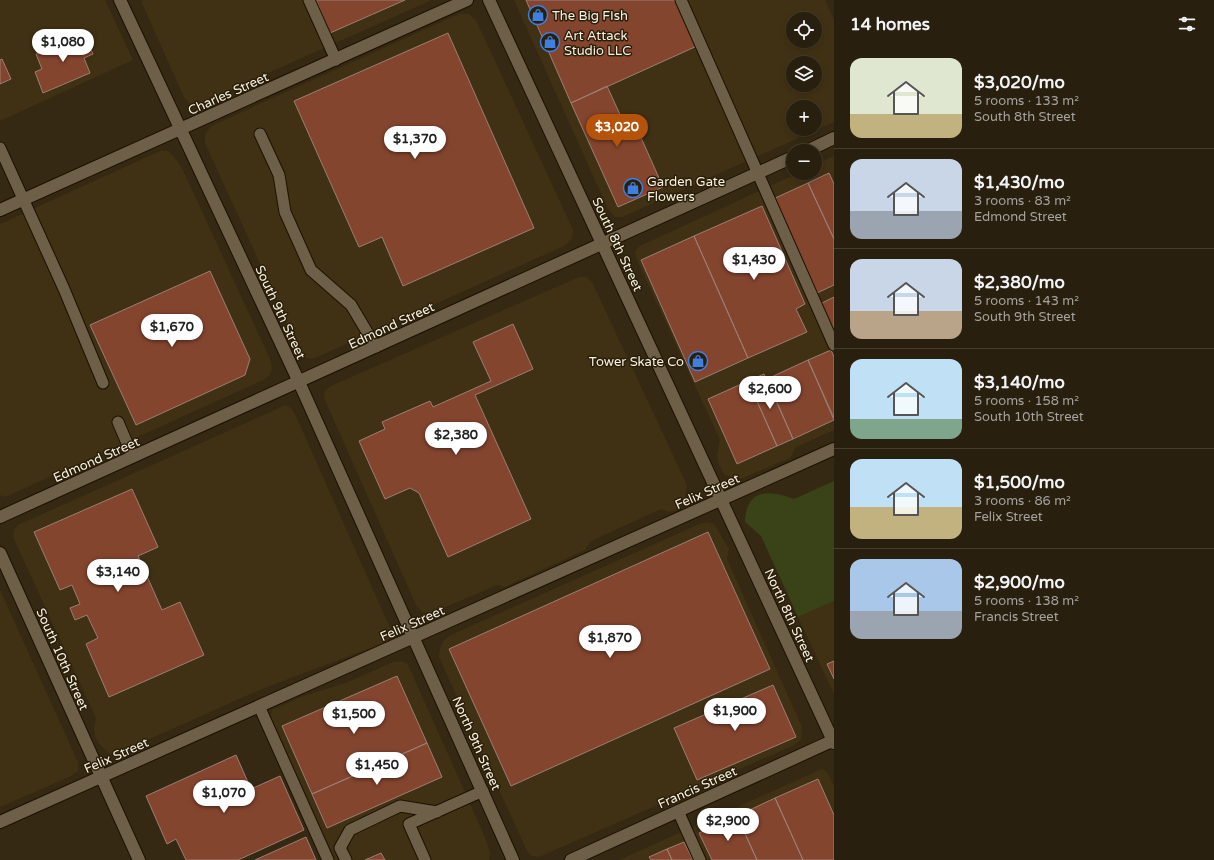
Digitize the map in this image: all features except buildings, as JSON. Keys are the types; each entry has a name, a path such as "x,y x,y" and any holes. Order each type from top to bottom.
{"main road":[{"name":"South 9th Street","path":"120,0 299,382 414,638"},
{"name":"Charles Street","path":"0,210 181,130 467,0"},
{"name":"South 8th Street","path":"490,0 721,500"},
{"path":"822,144 834,138"},
{"name":"Edmond Street","path":"0,517 133,458 786,160"},
{"name":"Felix Street","path":"0,822 834,449"},
{"name":"North 8th Street","path":"721,500 834,741"},
{"name":"South 10th Street","path":"0,553 139,860"},
{"name":"North 9th Street","path":"414,638 513,860"},
{"name":"Francis Street","path":"571,860 834,741"}],"lane":[{"path":"309,0 336,60"},
{"path":"681,0 834,345"},
{"path":"260,134 279,175 285,212 311,270 351,305 376,347"},
{"path":"0,148 64,289 103,383"},
{"path":"118,422 133,458"},
{"path":"259,706 328,860"},
{"path":"425,860 409,824 483,791"},
{"path":"346,860 340,848 350,830 400,806 437,812"},
{"path":"678,811 700,860"}],"shaded area":[{"path":"0,0 105,0 133,60 0,121"},
{"path":"432,0 196,105 190,104 184,97 141,1"},
{"path":"514,0 825,0 834,20 834,122 822,127 822,100 786,100 786,136 803,136 622,217 615,217 608,209"},
{"path":"459,14 469,14 476,20 573,230 572,239 564,246 315,358 306,358 299,349 205,143 205,134 211,126"},
{"path":"160,151 169,151 181,166 270,359 272,369 269,376 5,497 0,495 0,224"},
{"path":"834,156 834,430 796,447 790,458 743,478 734,478 724,474 719,465 717,454 720,440 636,258 635,251 640,246 786,179 786,180 822,180 822,162"},
{"path":"579,277 587,277 593,284 687,485 684,503 676,510 669,512 661,509 591,541 585,550 505,587 497,585 432,613 422,612 416,605 324,398 325,391 331,386"},
{"path":"286,405 291,408 296,416 391,630 390,638 384,643 264,688 118,753 109,753 101,746 95,737 94,729 96,718 13,537 14,530 18,525"},
{"path":"707,522 714,524 729,549 727,559 802,727 801,740 792,746 539,857 532,856 527,851 439,657 440,648 444,640 451,635 697,525"},
{"path":"0,590 78,762 78,771 69,777 0,807"},
{"path":"834,601 834,694 798,617"},
{"path":"402,661 408,665 486,840 490,853 489,860 333,860 269,718 272,710 301,697 348,682 393,662"},
{"path":"822,769 827,772 834,786 834,860 619,860"}],"green space":[{"path":"834,481 834,601 798,617 761,536 745,522 746,511 749,503 760,494 776,494 794,499"}],"place":[{"name":"The Big FIsh","path":"538,15"},
{"name":"Art Attack Studio LLC","path":"550,42"},
{"name":"Garden Gate Flowers","path":"633,188"},
{"name":"Tower Skate Co","path":"698,361"}]}
